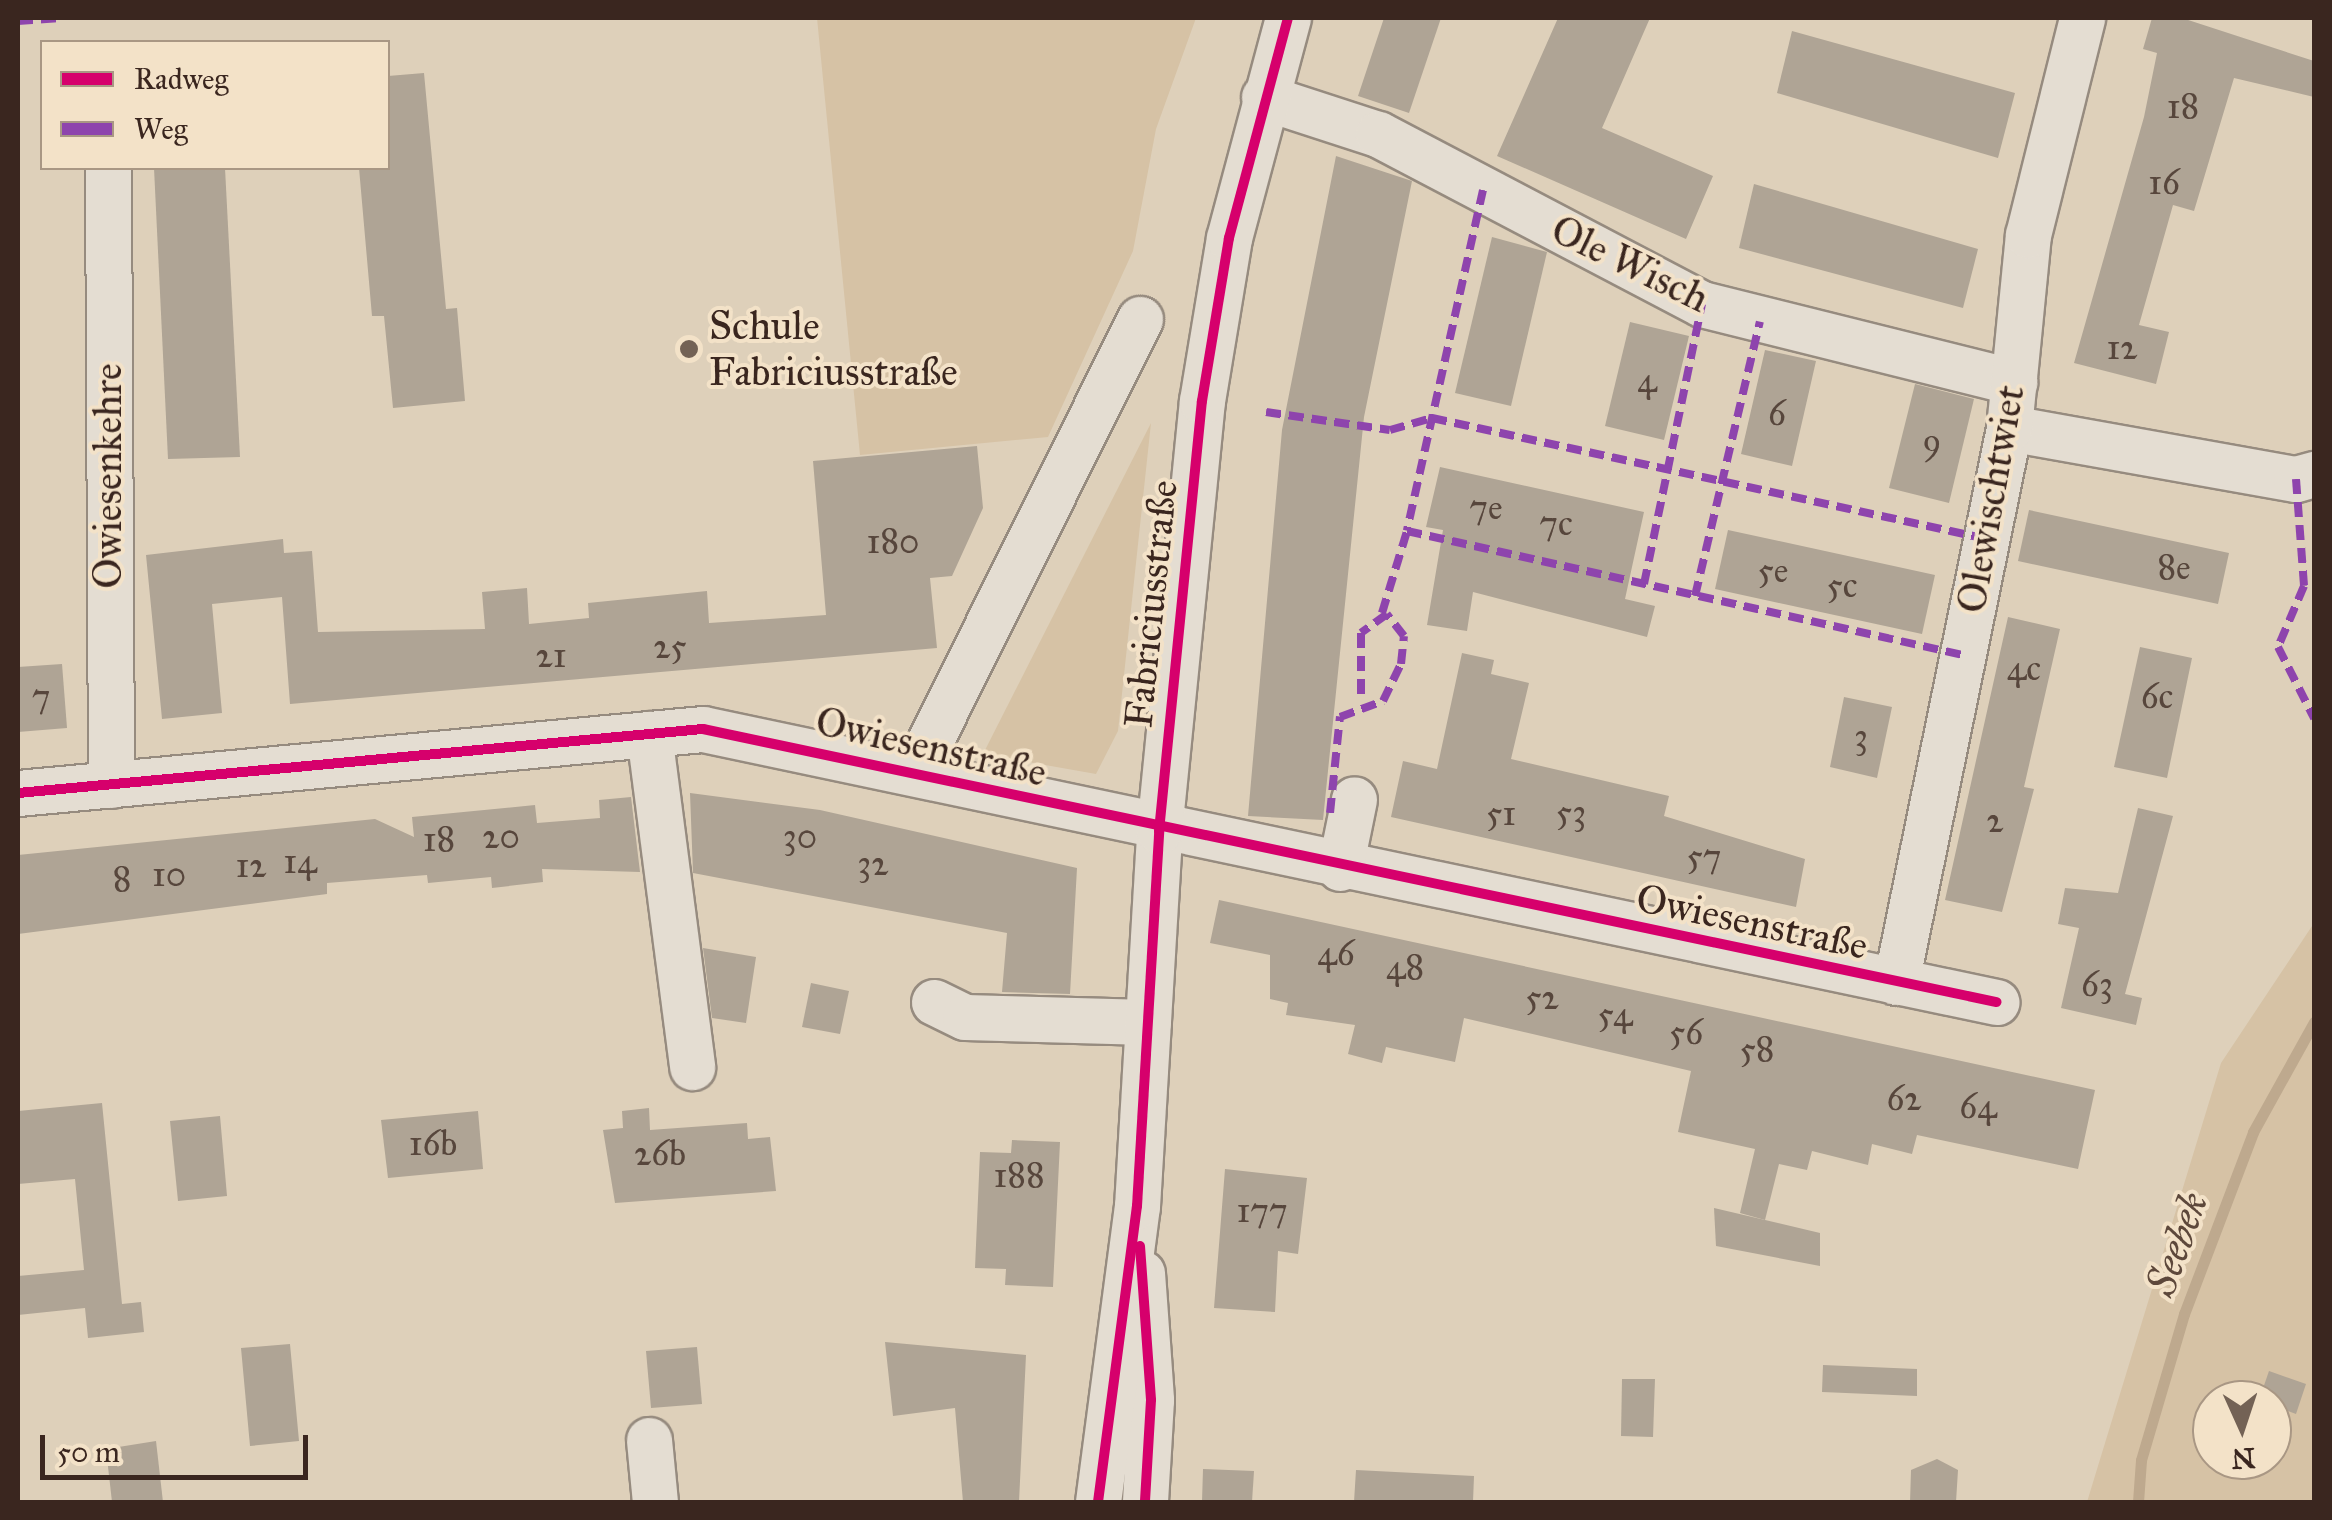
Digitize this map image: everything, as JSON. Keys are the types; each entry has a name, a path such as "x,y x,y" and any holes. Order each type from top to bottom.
{"street":[{"name":"Fabriciusstraße","path":"1098,1502 1137,1206 1159,831 1202,401 1264,97 1288,18"},
{"name":"Olewischtwiet","path":"1896,982 2009,428 2028,235 2082,18"},
{"name":"Ole Wisch","path":"1264,97 1378,134 1702,304 2014,382"},
{"name":"Owiesenkehre","path":"108,170 111,785"},
{"path":"916,771 1140,319"},
{"path":"2009,428 2296,478 2314,474"},
{"name":"Owiesenstraße","path":"18,793 702,729 916,771 1159,831 1996,1002"},
{"path":"649,734 692,1067"},
{"path":"1340,868 1354,799"},
{"path":"934,1002 965,1017 1148,1022"},
{"name":"Fabriciusstraße","path":"1137,1206 1151,1400 1145,1502"},
{"path":"649,1440 655,1502"}],"shaded area":[{"path":"817,18 1196,18 1156,129 1133,251 1048,437 860,455"},
{"path":"1151,423 1118,731 1096,774 983,754"},
{"path":"2314,923 2314,1502 2087,1502 2221,1063"}],"building":[{"path":"1384,18 1441,18 1409,113 1358,96"},
{"path":"1558,18 1650,18 1602,128 1713,176 1686,239 1497,156"},
{"path":"2152,18 2182,18 2314,61 2314,97 2234,78 2194,211 2173,205 2139,325 2169,332 2156,384 2074,363 2144,117 2157,53 2143,49"},
{"path":"1792,31 2015,93 1998,158 1777,93"},
{"path":"424,73 446,309 457,308 465,401 393,408 384,316 372,316 359,170 390,170 390,76"},
{"path":"1336,156 1412,181 1364,417 1323,820 1248,816 1282,430"},
{"path":"154,170 225,170 240,457 168,459"},
{"path":"1754,184 1978,249 1963,308 1739,248"},
{"path":"1492,237 1547,252 1511,406 1455,393"},
{"path":"1630,322 1689,336 1664,440 1605,426"},
{"path":"1765,350 1816,361 1792,466 1741,454"},
{"path":"1915,384 1974,399 1949,503 1889,488"},
{"path":"977,446 983,508 952,576 930,578 937,648 290,704 282,597 212,604 222,713 162,719 146,555 283,539 284,553 312,551 318,632 485,629 482,592 527,588 529,624 589,618 588,603 707,591 709,623 826,615 813,461"},
{"path":"1440,467 1644,512 1625,599 1655,606 1647,637 1473,592 1467,631 1427,625 1443,530 1426,527"},
{"path":"2029,510 2229,553 2218,604 2018,561"},
{"path":"1728,530 1935,575 1922,634 1715,589"},
{"path":"2008,617 2060,629 2024,787 2034,789 2002,912 1945,900"},
{"path":"2140,647 2192,658 2167,778 2114,767"},
{"path":"1462,653 1494,660 1491,674 1529,683 1511,759 1669,796 1664,816 1805,859 1796,907 1391,817 1403,761 1437,769"},
{"path":"62,664 67,728 18,732 18,667"},
{"path":"1844,697 1892,707 1877,778 1830,767"},
{"path":"690,793 820,810 1077,868 1070,994 1002,992 1007,933 693,873"},
{"path":"631,797 640,872 542,869 543,882 492,888 491,877 428,883 427,875 327,883 327,894 18,934 18,855 375,819 414,837 412,817 535,805 537,823 600,818 599,800"},
{"path":"2138,808 2173,816 2125,994 2142,998 2136,1025 2061,1008 2079,928 2058,924 2065,888 2118,893"},
{"path":"1219,900 2095,1090 2078,1169 1917,1135 1912,1154 1872,1144 1868,1165 1812,1151 1807,1170 1779,1164 1765,1220 1740,1213 1755,1149 1678,1132 1691,1071 1464,1018 1455,1062 1386,1047 1382,1063 1348,1054 1355,1025 1286,1015 1288,1003 1270,999 1270,955 1210,943"},
{"path":"703,948 756,957 746,1023 712,1018"},
{"path":"811,983 849,991 840,1034 802,1027"},
{"path":"102,1103 122,1304 141,1302 144,1332 88,1338 85,1308 18,1315 18,1276 84,1270 75,1179 18,1184 18,1111"},
{"path":"649,1108 650,1130 747,1123 748,1139 770,1137 776,1191 615,1203 603,1130 623,1128 622,1111"},
{"path":"478,1111 483,1169 388,1178 381,1120"},
{"path":"220,1116 227,1196 178,1201 170,1121"},
{"path":"1012,1140 1060,1142 1053,1287 1005,1285 1006,1269 975,1268 980,1152 1011,1153"},
{"path":"1225,1169 1307,1178 1298,1254 1278,1251 1275,1312 1214,1308"},
{"path":"1714,1208 1820,1233 1820,1266 1716,1246"},
{"path":"885,1342 1026,1355 1019,1502 963,1502 955,1408 893,1416"},
{"path":"290,1344 299,1441 250,1446 241,1348"},
{"path":"697,1347 702,1404 651,1408 646,1351"},
{"path":"1823,1365 1917,1369 1917,1396 1822,1392"},
{"path":"2269,1371 2306,1384 2296,1414 2292,1412 2292,1380 2266,1380"},
{"path":"1622,1379 1655,1379 1653,1437 1621,1436"},
{"path":"156,1441 163,1502 112,1502 106,1449"},
{"path":"1937,1459 1958,1470 1956,1502 1910,1502 1911,1470"},
{"path":"1203,1469 1254,1471 1252,1502 1202,1502"},
{"path":"1356,1470 1474,1476 1473,1502 1354,1502"}],"waterway":[{"name":"Seebek","path":"2138,1502 2141,1460 2184,1314 2253,1132 2314,1022"}],"marked path":[{"path":"18,21 61,18"},
{"path":"1483,190 1407,531 1963,655"},
{"path":"1644,584 1702,304"},
{"path":"1695,596 1760,322"},
{"path":"1266,412 1390,430 1432,418 1987,539"},
{"path":"2296,479 2304,586 2278,647 2314,718"},
{"path":"1382,613 1407,531"},
{"path":"1330,813 1340,717 1383,701 1401,664 1404,636 1387,614 1361,633 1361,702"}],"cycle path":[{"path":"1098,1502 1137,1206 1159,831 1202,401 1229,238 1288,18"},
{"path":"18,793 703,729 1996,1002"},
{"path":"1140,1246 1151,1400 1145,1502"}],"place":[{"name":"Schule Fabriciusstraße","path":"689,349"}]}
